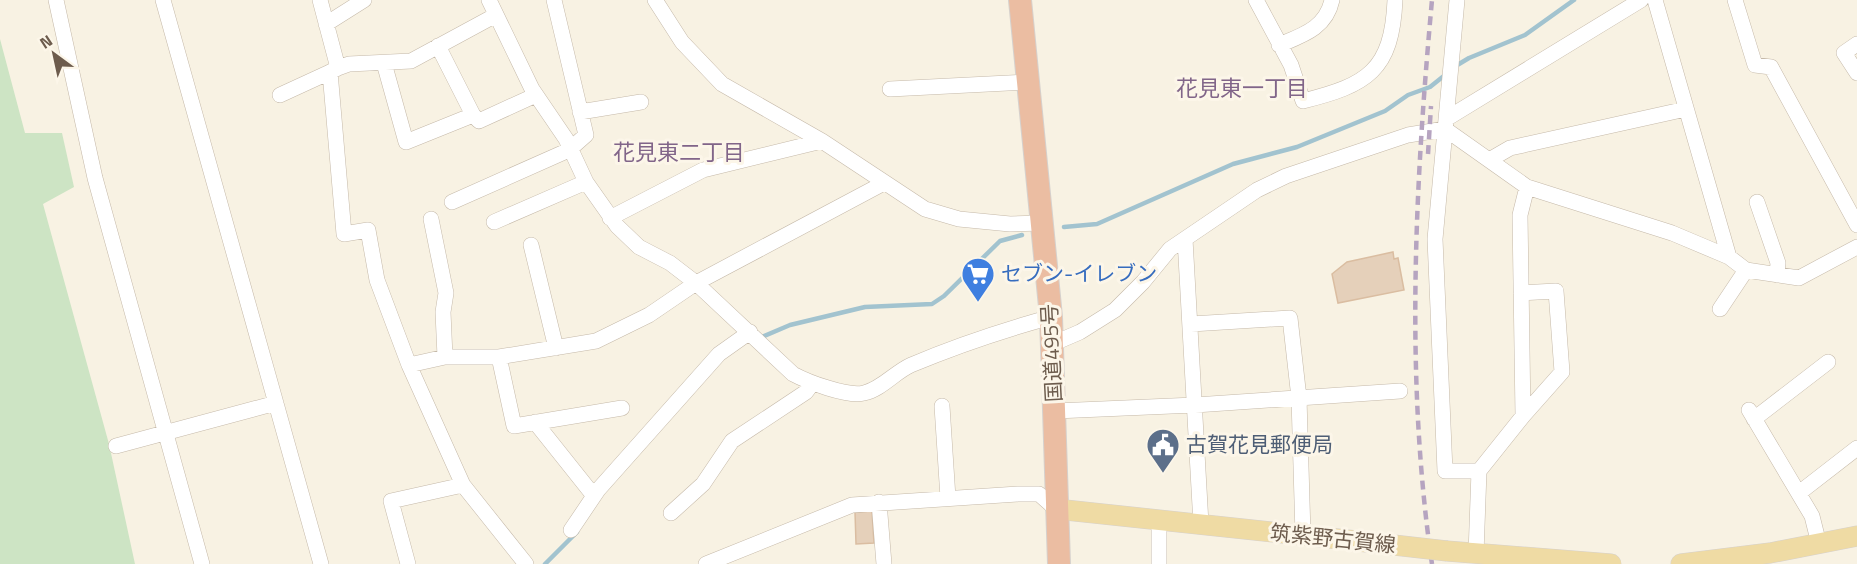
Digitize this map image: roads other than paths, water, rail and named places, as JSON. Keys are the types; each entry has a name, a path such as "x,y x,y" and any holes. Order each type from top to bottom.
{"highway":[{"name":"国道495号","path":"1020,0 1053,344 1059,564"}],"main road":[{"name":"筑紫野古賀線","path":"1056,508 1522,561 1611,564"},
{"path":"1681,564 1770,553 1857,536"}],"street":[{"path":"56,0 95,178 202,564"},
{"path":"163,0 321,564"},
{"path":"320,0 334,70 344,234 368,230 377,280 410,365 463,485 526,564"},
{"path":"326,24 364,0"},
{"path":"489,0 536,95 566,139 569,150 586,182 610,218 639,247 670,263 696,283 793,374 812,384 861,394 875,389 909,366 958,347 1051,317"},
{"path":"452,202 569,150 586,135 554,0"},
{"path":"655,0 682,42 722,84 822,141 925,209 941,215 1010,225 1043,223"},
{"path":"1256,0 1291,65 1303,101 1345,90 1377,66 1383,57 1394,28 1395,0"},
{"path":"1279,45 1313,31 1324,18 1332,0"},
{"path":"1457,0 1435,239 1445,471 1479,471"},
{"path":"1053,344 1080,332 1115,310 1143,282 1170,249 1257,190 1286,176 1445,124 1641,0"},
{"path":"1655,0 1729,257"},
{"path":"1735,0 1755,65 1771,67 1857,225"},
{"path":"280,95 350,64 411,61 496,15"},
{"path":"1857,45 1844,52 1857,73"},
{"path":"438,46 473,115 479,121 536,95"},
{"path":"384,63 406,142 473,115"},
{"path":"890,89 1028,82"},
{"path":"580,112 641,102"},
{"path":"1491,159 1510,148 1686,109"},
{"path":"1445,124 1527,188 1672,234 1729,257 1746,270 1799,278 1857,247"},
{"path":"610,218 703,170 822,141"},
{"path":"494,222 586,182"},
{"path":"410,365 445,357 499,357 596,341 622,330 696,283 884,183"},
{"path":"1523,416 1520,215 1527,188"},
{"path":"1757,202 1778,263 1778,275"},
{"path":"431,219 446,293 443,312 445,357"},
{"path":"1185,239 1201,524"},
{"path":"531,245 556,348"},
{"path":"1720,309 1746,270"},
{"path":"1476,554 1479,471 1562,372 1556,291 1521,292"},
{"path":"1191,324 1290,318 1299,398 1303,535"},
{"path":"571,530 594,496 719,354 750,332"},
{"path":"499,357 514,426 622,408"},
{"path":"1818,544 1812,516 1752,415 1828,362"},
{"path":"671,513 703,484 732,441 806,392 812,384"},
{"path":"1055,411 1195,405 1400,391"},
{"path":"116,446 276,403"},
{"path":"942,406 948,498"},
{"path":"535,422 594,496"},
{"path":"1799,493 1857,448"},
{"path":"408,564 391,501 463,485"},
{"path":"706,564 852,505 1039,494 1056,508"},
{"path":"879,502 884,564"},
{"path":"1159,521 1160,564"}],"waterway":[{"path":"1454,67 1469,58 1525,35 1574,0"},
{"path":"1064,227 1097,224 1233,164 1297,147 1385,111 1408,95 1430,87 1445,75"},
{"path":"762,337 790,325 865,307 932,304 944,296 1000,241 1022,235"},
{"path":"545,564 577,532"}],"railway":[{"path":"1432,0 1417,211 1416,353 1418,424 1432,564"},
{"path":"1428,154 1431,106"}],"place":[{"name":"セブン-イレブン","path":"978,303"},
{"name":"古賀花見郵便局","path":"1163,474"}],"district":[{"name":"花見東一丁目","path":"1242,88"},
{"name":"花見東二丁目","path":"679,152"}]}
